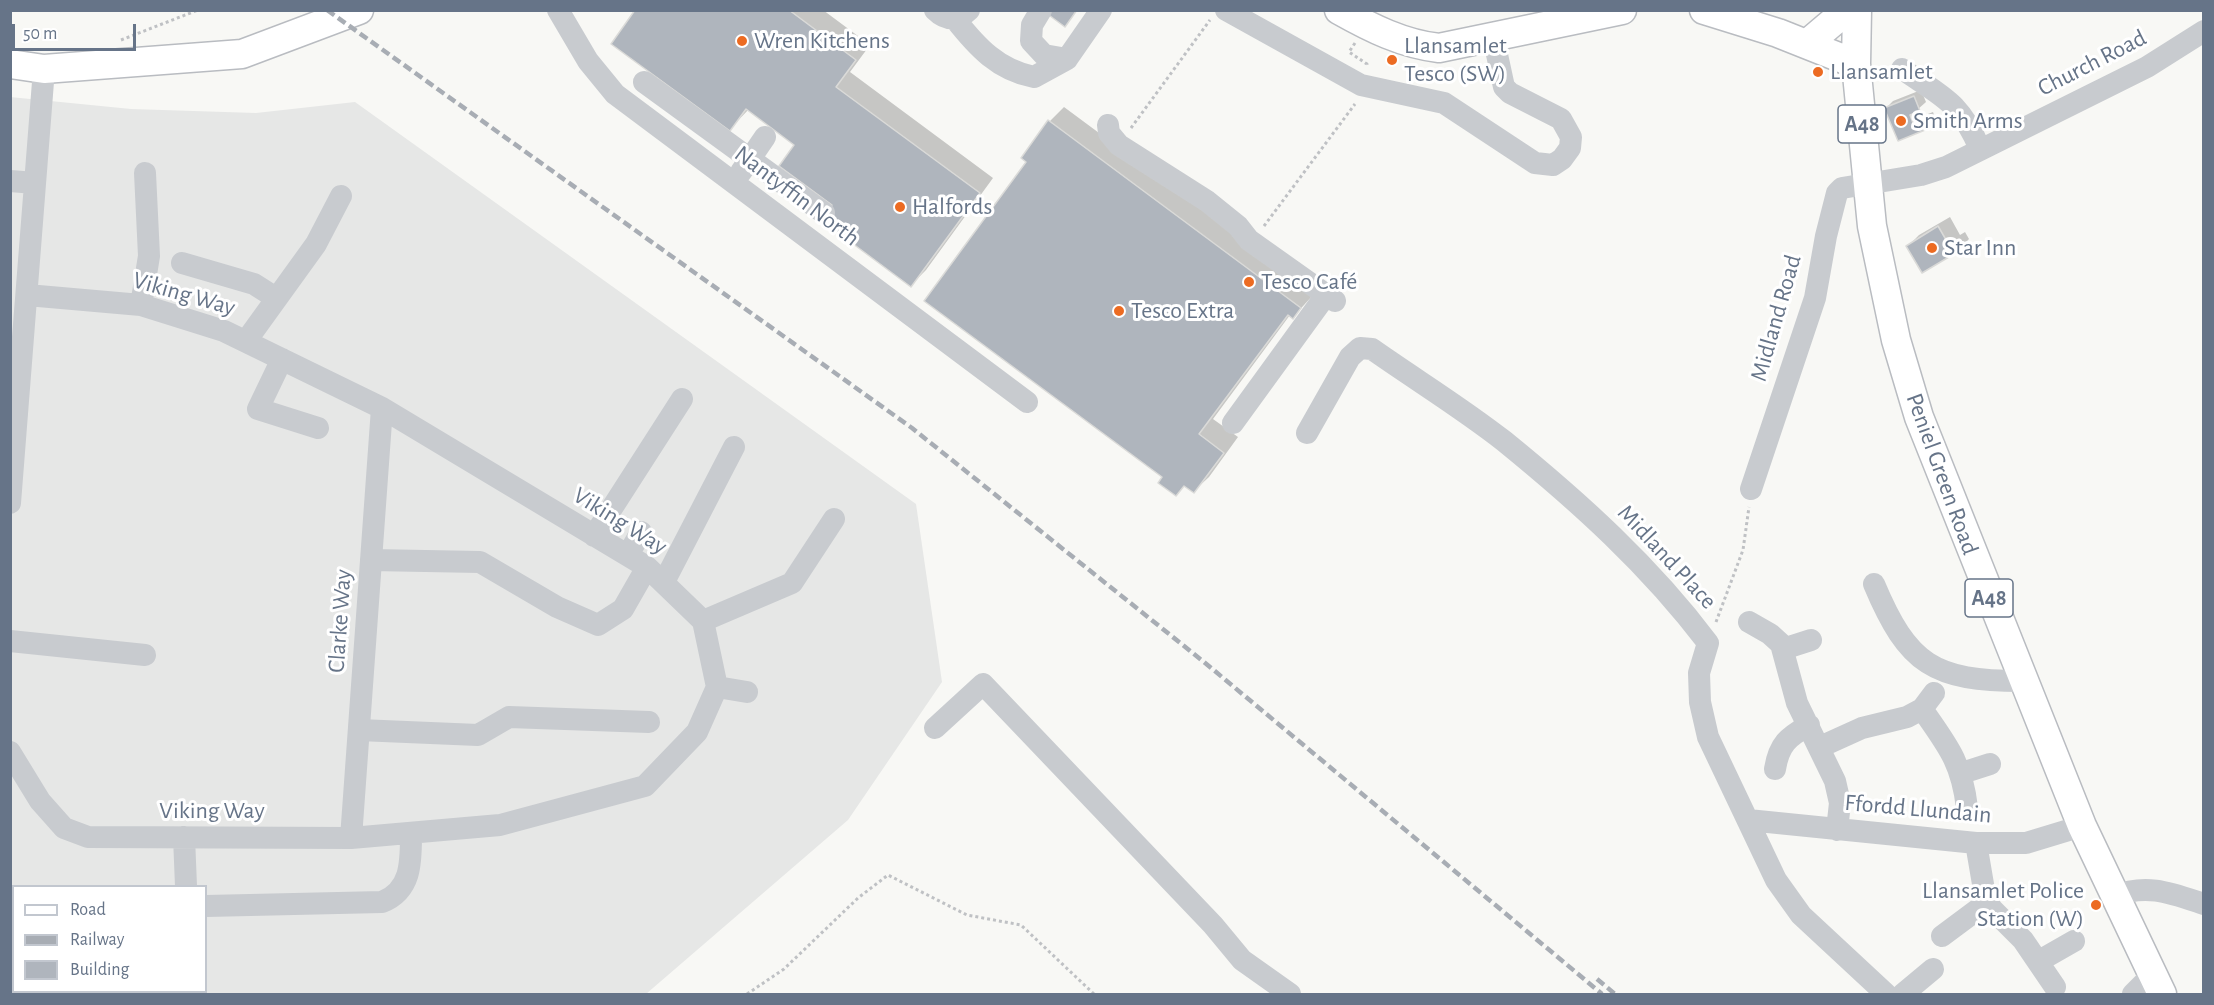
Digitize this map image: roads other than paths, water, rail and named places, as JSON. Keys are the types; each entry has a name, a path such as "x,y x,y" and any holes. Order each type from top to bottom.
{"main road":[{"path":"10,64 44,69 242,54 359,10"},
{"path":"1339,10 1370,27 1417,46 1439,48 1622,10"},
{"path":"1704,10 1778,33 1856,64"},
{"path":"1807,45 1847,10"},
{"name":"A48","path":"1856,64 1857,10"},
{"name":"Peniel Green Road","path":"1856,64 1881,276 1896,339 1919,417 2022,681 2082,826 2114,896 2149,988"}],"street":[{"name":"Nantyffin North","path":"558,10 588,61 615,94 1027,402"},
{"path":"1041,10 1032,25 1031,41 1044,55 1067,59"},
{"path":"953,13 975,43 1001,66 1014,73 1034,77 1059,66 1067,59 1101,10"},
{"path":"1219,13 1361,85 1444,104 1535,163 1553,165 1562,159 1570,148 1571,137 1567,127 1562,119 1510,93 1504,87 1493,36"},
{"name":"Church Road","path":"1869,184 1921,175 1946,167 2147,67 2204,31"},
{"path":"10,503 44,69"},
{"path":"1902,69 1954,104 1969,122 1980,150"},
{"path":"644,82 824,213"},
{"path":"1108,125 1109,133 1119,145 1207,201 1238,226 1250,240 1331,298 1233,423"},
{"path":"734,183 765,137"},
{"path":"141,305 149,256 145,173"},
{"path":"10,181 35,183"},
{"name":"Midland Road","path":"1751,489 1815,298 1826,236 1838,193 1842,188 1869,184"},
{"path":"246,342 316,244 341,196"},
{"path":"182,263 254,284 276,298"},
{"name":"Viking Way","path":"27,295 141,305 224,331 382,408 628,555 655,574 703,621"},
{"name":"Midland Place","path":"1307,433 1350,357 1360,348 1372,349 1502,440 1615,536 1682,608 1708,643 1700,673 1700,702 1708,737 1776,880 1801,915 1886,994"},
{"path":"282,359 258,409 318,428"},
{"path":"594,536 682,399"},
{"name":"Clarke Way","path":"351,838 382,408"},
{"path":"371,560 480,562 557,607 598,625 623,609 655,574 734,447"},
{"path":"747,692 717,687 703,621 792,583 834,519"},
{"path":"628,555 641,532"},
{"path":"1874,584 1891,623 1905,644 1923,661 1957,675 1992,681 2022,681"},
{"path":"1749,622 1770,634 1783,649 1797,703 1835,781 1840,804 1837,830"},
{"path":"1783,649 1811,640"},
{"path":"10,641 145,655"},
{"path":"935,728 983,684 1213,925 1242,960 1290,994"},
{"name":"Viking Way","path":"12,757 40,801 64,828 88,837 351,838 500,825 645,786 697,732 717,687"},
{"path":"1820,747 1839,736 1928,701 1962,773 1967,808"},
{"path":"359,730 478,735 509,717 649,722"},
{"path":"1775,769 1778,751 1787,738 1809,725"},
{"path":"1962,773 1990,764"},
{"name":"Ffordd Llundain","path":"1748,820 1976,843 2026,843 2082,826"},
{"path":"207,906 382,902 395,896 406,882 411,864 411,833"},
{"path":"184,837 186,885"},
{"path":"1976,843 1991,908 2023,940 2055,987"},
{"path":"2114,896 2130,890 2147,888 2204,904"},
{"path":"1942,936 1989,902"},
{"path":"2039,961 2074,940"},
{"path":"1904,994 1933,969"}],"railway":[{"path":"327,10 912,428 1204,662 1602,994"},
{"path":"1597,979 1615,994"}],"place":[{"name":"Wren Kitchens","path":"742,41"},
{"name":"Llansamlet Tesco (SW)","path":"1392,60"},
{"name":"Llansamlet","path":"1818,72"},
{"name":"Smith Arms","path":"1901,121"},
{"name":"Halfords","path":"900,207"},
{"name":"Star Inn","path":"1932,248"},
{"name":"Tesco Café","path":"1249,282"},
{"name":"Tesco Extra","path":"1119,311"},
{"name":"Llansamlet Police Station (W)","path":"2096,905"}]}
